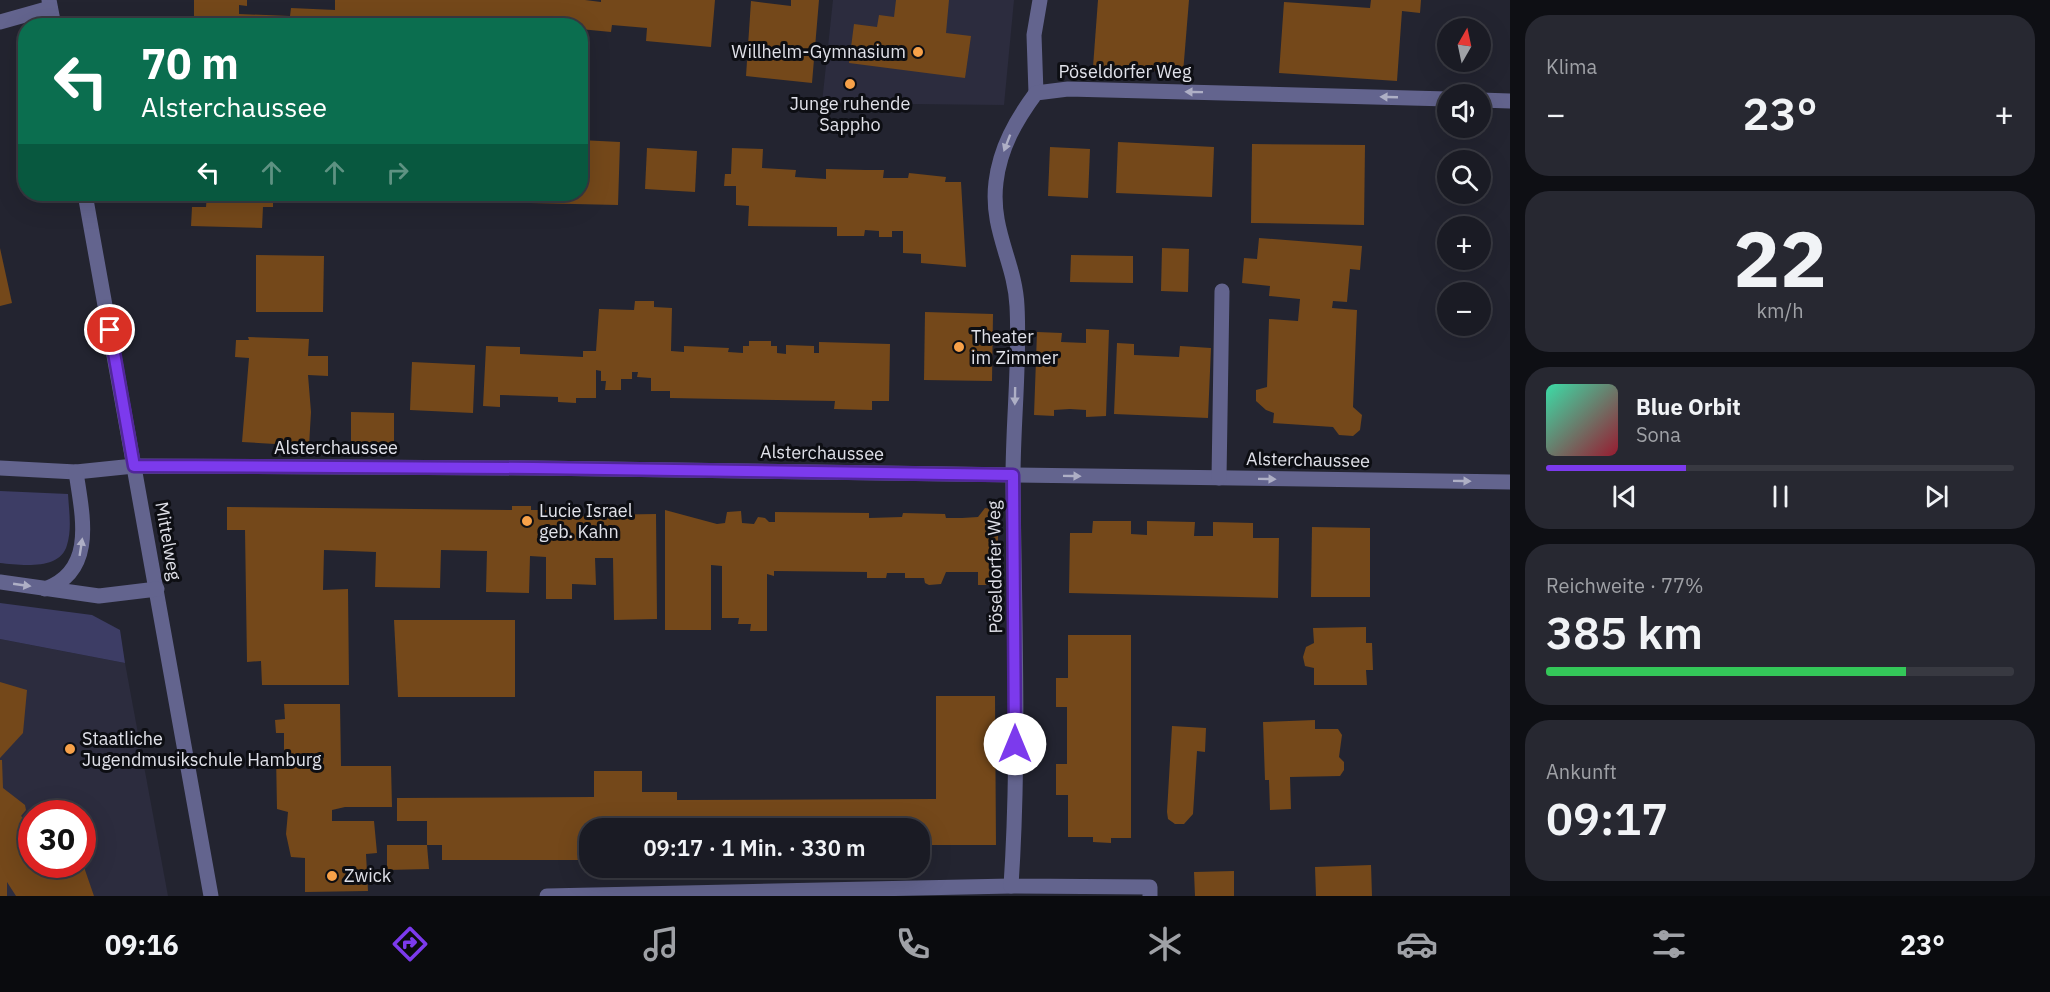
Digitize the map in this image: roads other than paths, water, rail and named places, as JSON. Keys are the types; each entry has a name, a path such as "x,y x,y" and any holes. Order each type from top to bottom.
{"street":[{"path":"1036,93 1034,35 1040,0"},
{"path":"0,22 50,4"},
{"name":"Pöseldorfer Weg","path":"1011,886 1015,825 1013,475 1017,306 1013,277 1001,241 995,210 996,182 1003,152 1016,120 1036,93 1068,89 1437,99"},
{"path":"1491,100 1510,100"},
{"name":"Mittelweg","path":"86,201 212,896"},
{"path":"1219,478 1222,291"},
{"name":"Alsterchaussee","path":"0,468 76,472 134,466 523,468 1510,482"},
{"path":"45,589 57,585 65,578 80,556 83,527 76,472"},
{"path":"0,582 99,596 157,589"},
{"path":"547,896 901,892 1011,886 1150,892"}],"place":[{"name":"Willhelm-Gymnasium","path":"918,52"},
{"name":"Junge ruhende Sappho","path":"850,84"},
{"name":"Theater im Zimmer","path":"959,347"},
{"name":"Lucie Israel geb. Kahn","path":"527,521"},
{"name":"Staatliche Jugendmusikschule Hamburg","path":"70,749"},
{"name":"Zwick","path":"332,876"}]}
